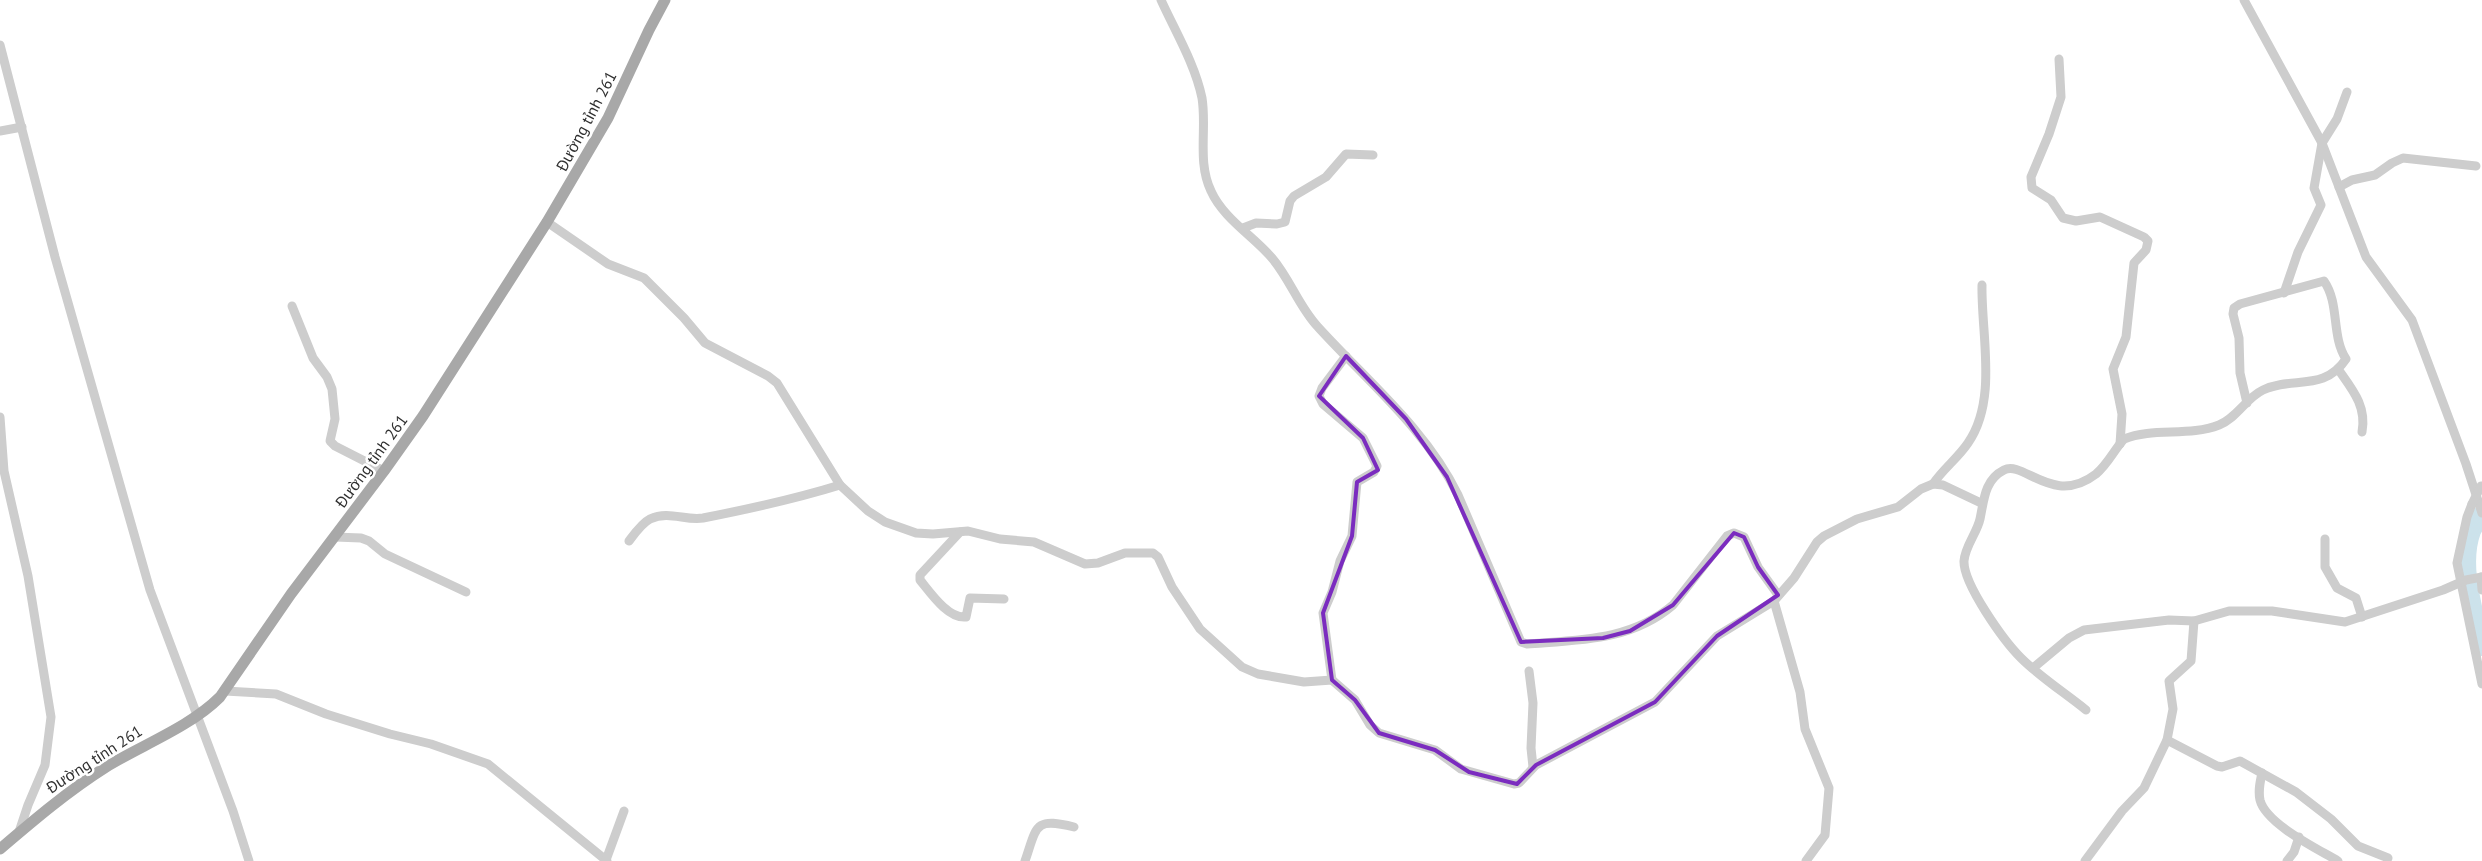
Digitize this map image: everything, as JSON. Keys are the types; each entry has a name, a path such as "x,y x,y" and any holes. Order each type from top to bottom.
{"main road":[{"name":"Đường tỉnh 261","path":"0,849 104,768 196,716 214,704 226,691 291,594 384,471 422,416 547,222 608,118 648,30 665,0"}],"street":[{"path":"1161,0 1198,82 1204,116 1205,173 1211,191 1221,206 1278,266 1316,326 1406,419 1447,476 1458,495 1521,642 1527,644 1603,638 1630,631 1664,613 1673,606 1727,536 1734,533 1744,537 1758,567 1776,598 1800,692 1805,729 1829,788 1825,835 1806,861"},
{"path":"2244,0 2322,143 2366,257 2412,320 2466,464 2478,508"},
{"path":"0,45 3,64 22,127 55,257 150,590 233,810 249,861"},
{"path":"2059,59 2060,97 2050,134 2031,177 2032,188 2051,200 2064,218 2076,221 2100,217 2144,237 2148,241 2146,250 2134,263 2126,336 2114,369 2122,414 2120,444"},
{"path":"2284,293 2298,252 2321,205 2314,188 2322,143 2337,119 2347,92"},
{"path":"0,131 22,127"},
{"path":"1243,228 1256,223 1277,224 1284,222 1290,201 1294,196 1326,176 1343,156 1350,152 1373,155"},
{"path":"2339,187 2352,180 2375,175 2403,158 2476,166"},
{"path":"547,222 608,264 644,278 684,318 705,343 768,376 777,383 840,484 868,511 901,528 933,534 960,532 1000,539 1034,542 1085,564 1098,563 1125,553 1153,553 1158,557 1172,587 1200,629 1242,667 1258,674 1304,682 1332,680"},
{"path":"2086,710 2033,668 2014,650 1968,581 1964,560 1979,523 1981,503 1995,477 2008,468 2016,468 2047,484 2070,485 2094,475 2107,464 2120,444 2131,436 2219,425 2266,388 2321,380 2338,369 2346,358 2338,342 2336,320 2326,283 2321,281 2240,304 2234,308 2233,314 2240,346 2240,373 2246,403"},
{"path":"1346,356 1322,388 1319,396 1322,404 1363,438 1377,466 1374,472 1357,482 1352,536 1340,561 1332,592 1323,613 1332,680 1355,700 1374,730 1435,750 1461,769 1514,784 1519,783 1533,767 1655,702 1717,636 1776,598 1794,578 1817,542 1824,536 1856,519 1898,507 1921,489 1933,484 1968,443 1980,412 1985,387 1982,285"},
{"path":"292,306 313,358 327,377 332,389 335,419 330,441 335,446 384,471"},
{"path":"2338,369 2359,401 2364,422 2362,432"},
{"path":"0,417 4,471 28,576 51,717 45,765 28,805 19,833"},
{"path":"629,541 650,519 663,515 702,518 746,507 790,500 840,484"},
{"path":"1933,484 1943,485 1981,503"},
{"path":"2482,486 2478,508 2458,551 2482,684"},
{"path":"960,532 920,575 920,580 944,607 963,618 966,617 970,598 1004,599"},
{"path":"335,537 362,538 386,554 466,592"},
{"path":"2326,539 2326,567 2337,588 2356,598 2362,617"},
{"path":"2033,668 2069,638 2084,630 2169,620 2194,621 2229,610 2272,612 2345,622 2479,577 2482,590"},
{"path":"2085,861 2122,811 2144,788 2167,740 2173,709 2169,681 2191,661 2194,621"},
{"path":"1529,671 1533,703 1531,748 1533,767"},
{"path":"226,691 276,694 326,714 390,734 431,744 488,764 607,861 624,811"},
{"path":"2167,740 2217,766 2240,762 2296,792 2331,819 2358,846 2388,858"},
{"path":"2262,774 2259,788 2262,807 2272,818 2338,861"},
{"path":"1025,861 1040,824 1049,822 1074,827"},
{"path":"2286,861 2294,852 2299,837"}],"highlighted area":[{"path":"1346,356 1406,419 1447,477 1521,642 1603,638 1630,631 1673,605 1734,533 1744,537 1758,567 1778,595 1717,636 1655,702 1536,765 1517,784 1469,772 1435,750 1379,733 1355,700 1332,680 1323,613 1352,536 1357,482 1378,470 1363,438 1319,396"}],"waterway":[{"path":"2482,514 2472,531 2467,559 2472,604 2482,647"}]}
